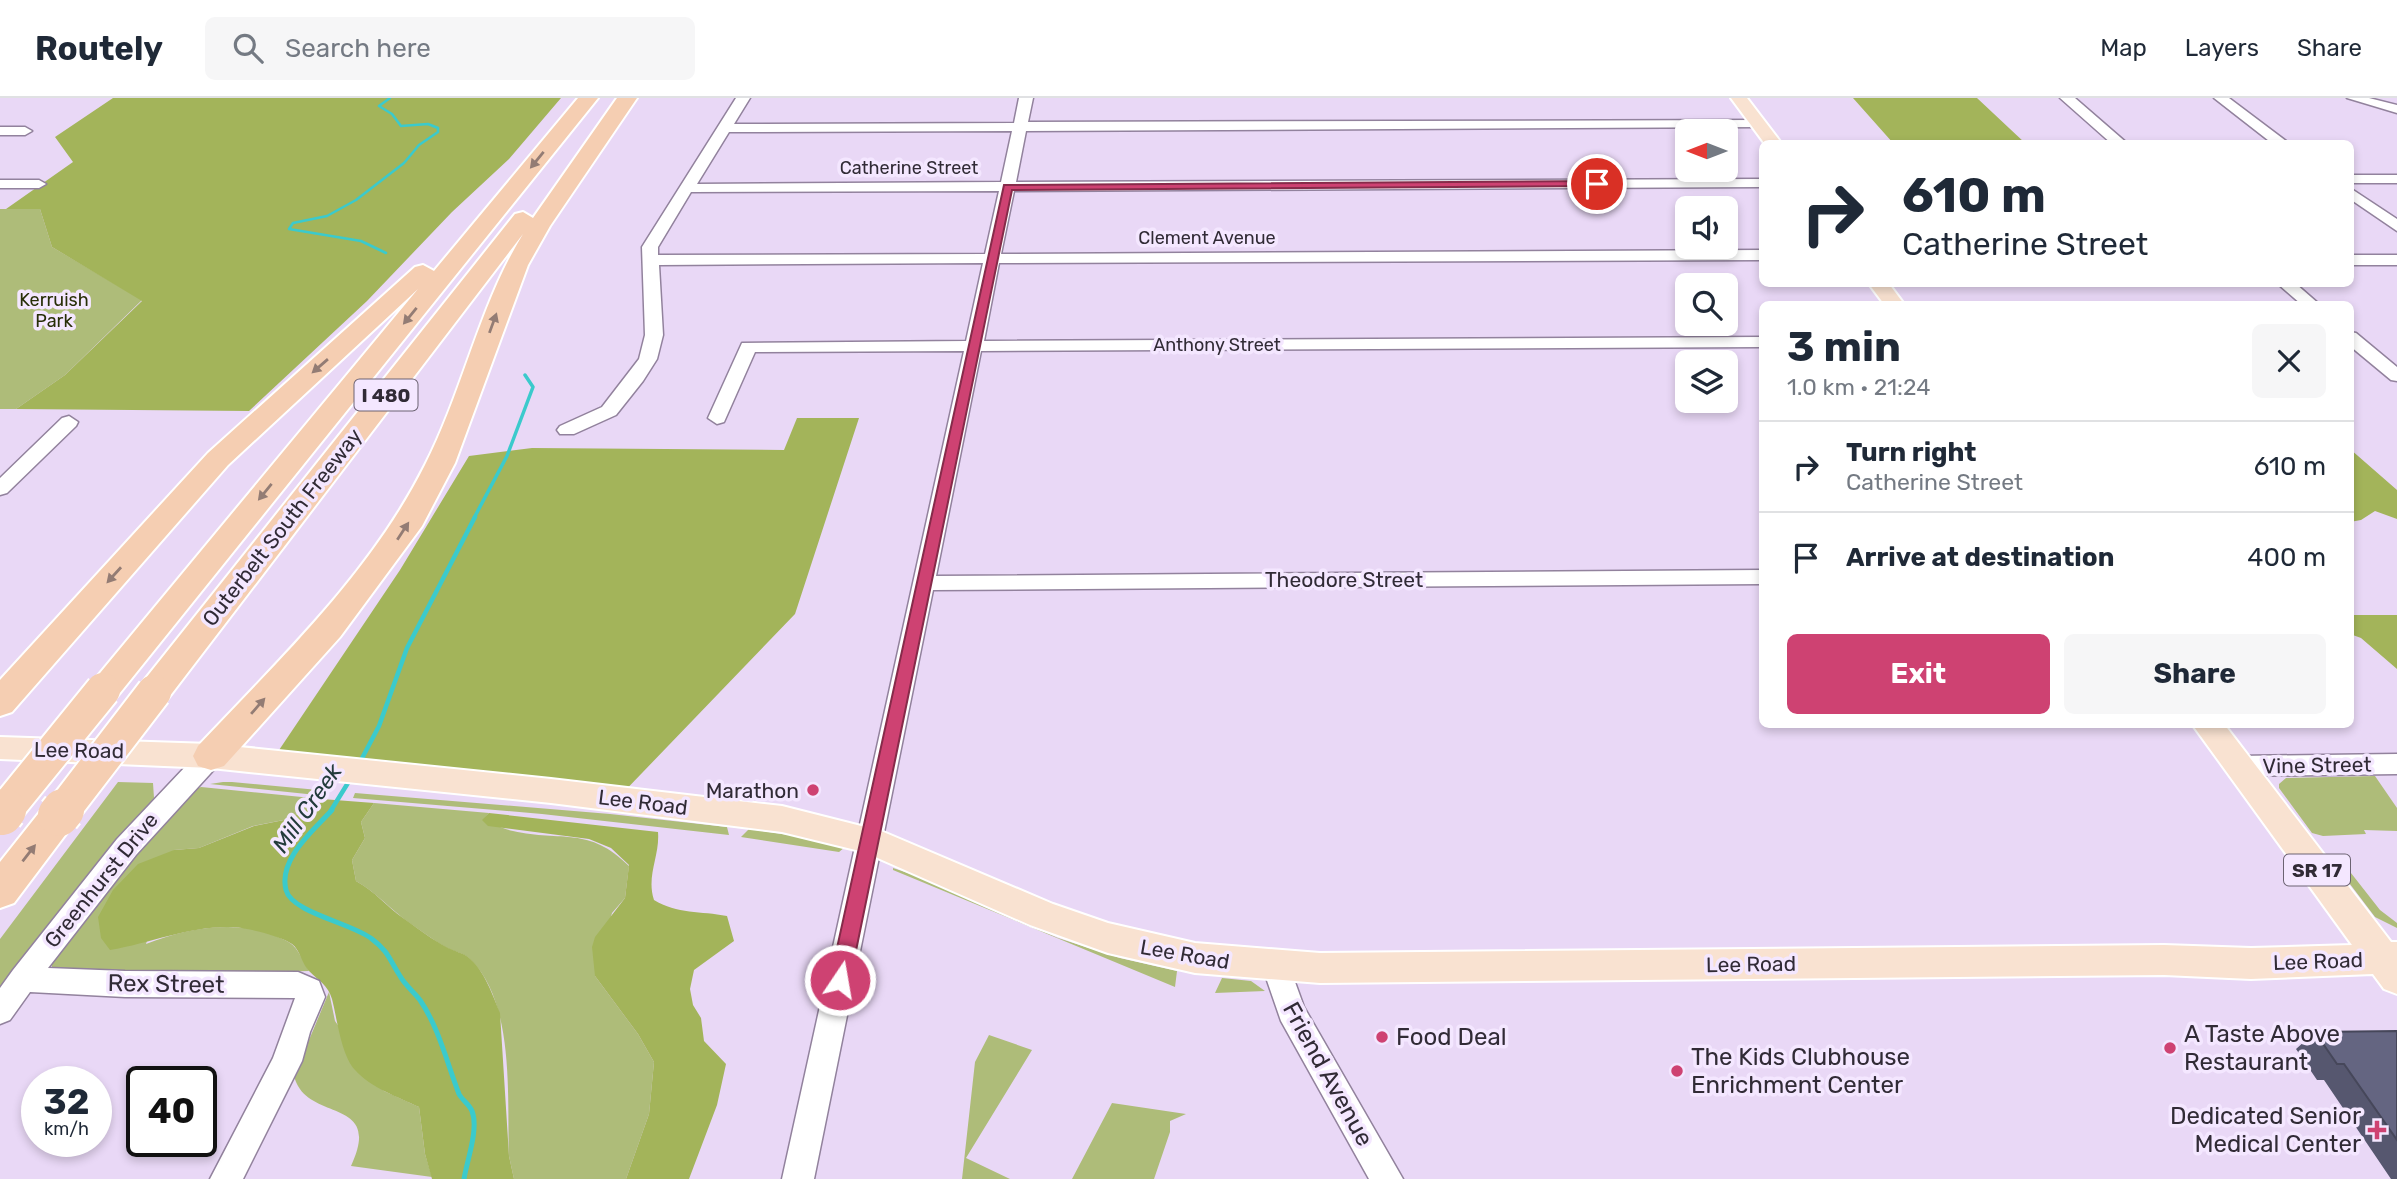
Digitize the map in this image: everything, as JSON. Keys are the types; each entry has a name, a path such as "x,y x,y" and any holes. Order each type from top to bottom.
{"highway":[{"name":"Outerbelt South Freeway","path":"1,815 588,98"},
{"name":"Outerbelt South Freeway","path":"0,891 617,98"},
{"path":"211,756 349,604 407,526 441,463 516,265 539,226 627,98"},
{"path":"0,703 218,460 515,187"}],"main road":[{"path":"1740,98 1771,140"},
{"name":"SR 17","path":"2210,728 2392,964"},
{"name":"Lee Road","path":"0,748 211,756 551,791 782,819 870,840 1042,915 1108,939 1195,958 1276,966 1597,967 2164,960 2215,964 2392,964"}],"street":[{"path":"567,430 608,411 637,377 648,359 654,335 650,247 743,98"},
{"path":"798,1179 1026,98"},
{"path":"2067,98 2116,140"},
{"path":"2221,98 2278,140"},
{"path":"2354,98 2397,109"},
{"path":"724,128 1758,123"},
{"path":"0,131 25,131"},
{"path":"2354,179 2397,179"},
{"name":"Catherine Street","path":"687,188 1759,183"},
{"path":"0,184 39,184"},
{"path":"2354,195 2397,226"},
{"name":"Clement Avenue","path":"652,260 1759,255"},
{"path":"2354,260 2397,260"},
{"path":"2290,287 2307,301"},
{"path":"2354,340 2397,376"},
{"name":"Anthony Street","path":"717,418 748,348 1759,342"},
{"path":"0,489 69,422"},
{"name":"Theodore Street","path":"925,583 1759,577"},
{"name":"Greenhurst Drive","path":"0,1011 120,852 211,756"},
{"name":"Vine Street","path":"2238,766 2397,764"},
{"name":"Friend Avenue","path":"1276,966 1294,1019 1387,1179"},
{"name":"Rex Street","path":"23,979 146,984 298,985 309,990 310,997 295,1032 288,1061 226,1179"}],"green space":[{"path":"113,98 561,98 509,159 452,212 367,301 249,411 16,409 65,375 142,301 52,247 40,209 6,209 73,162 55,137"},
{"path":"1853,98 1977,98 2022,140 1890,140"},
{"name":"Kerruish Park","path":"0,209 40,209 52,247 142,300 65,375 16,409 0,409"},
{"path":"797,418 859,418 795,614 617,799 271,762 400,570 469,456 532,448 784,450"},
{"path":"2354,452 2397,490 2397,519 2375,511 2354,521"},
{"path":"2354,615 2397,615 2397,669 2361,638 2354,635"},
{"path":"2375,776 2397,808 2397,831 2364,830 2366,834 2323,836 2312,833 2279,788 2279,784 2286,778"},
{"path":"118,782 153,783 154,798 0,998 0,939"},
{"path":"223,782 329,791 326,796 210,784"},
{"path":"201,787 322,799 318,807 310,807 289,819 253,826 199,848 174,850 146,944 200,929 237,927 256,930 293,945 309,971 161,975 57,971 52,967 52,959 87,908 193,790"},
{"path":"355,793 610,814 727,827 729,835 542,814 353,798"},
{"path":"322,799 374,803 361,822 365,838 352,860 356,881 425,934 468,957 479,968 487,983 500,1013 509,1156 514,1179 432,1179 425,1154 419,1107 377,1087 355,1070 343,1046 330,994 307,968 292,944 262,932 231,927 200,929 110,950 101,938 98,917 113,890 138,864 174,850 199,848 254,826 289,819 310,807 318,807"},
{"path":"374,803 489,813 483,820 509,830 588,840 615,853 629,866 625,898 612,913 595,976 638,1034 654,1062 649,1114 626,1179 514,1179 509,1156 506,1052 495,1001 485,979 469,958 447,948 404,919 356,881 352,860 365,838 361,822"},
{"path":"489,813 658,832 652,874 654,900 680,910 727,916 734,941 694,970 690,989 693,1005 701,1018 704,1041 726,1064 717,1105 689,1179 626,1179 649,1114 654,1062 638,1034 595,976 592,947 595,937 625,898 629,865 611,848 589,839 488,826 482,820"},
{"path":"749,829 809,838 845,847 839,852 741,837"},
{"path":"2340,859 2380,910 2397,923 2397,928 2375,917 2334,863"},
{"path":"893,870 929,880 1058,938 1120,958 1177,971 1175,987"},
{"path":"1222,978 1251,981 1265,991 1215,993"},
{"path":"329,992 335,1021 384,1091 419,1107 425,1154 432,1177 351,1166 359,1144 358,1129 351,1119 301,1091 294,1076"},
{"path":"989,1035 1032,1050 966,1158 1010,1179 962,1179 975,1062"},
{"path":"1112,1103 1186,1114 1170,1121 1170,1132 1154,1179 1072,1179"}],"building":[{"path":"2397,1031 2397,1140 2344,1064 2337,1064 2315,1032"}],"waterway":[{"path":"386,253 361,241 289,229 293,223 327,216 356,200 404,163 419,145 438,132 438,128 428,124 401,126 392,114 379,106 390,98"},
{"name":"Mill Creek","path":"474,518 507,456 533,387 525,375"},
{"name":"Mill Creek","path":"359,764 379,726 407,648 475,517"},
{"name":"Mill Creek","path":"330,812 351,778"},
{"name":"Mill Creek","path":"332,810 292,856 285,878 286,890 299,905 363,933 378,944 427,1011 459,1094 469,1106 474,1118 464,1179"}],"place":[{"name":"Marathon","path":"813,790"},
{"name":"Food Deal","path":"1382,1037"},
{"name":"A Taste Above Restaurant","path":"2170,1048"},
{"name":"The Kids Clubhouse Enrichment Center","path":"1677,1071"},
{"name":"Dedicated Senior Medical Center","path":"2377,1130"}],"route":[{"path":"840,980 1007,187 1597,184"}]}
